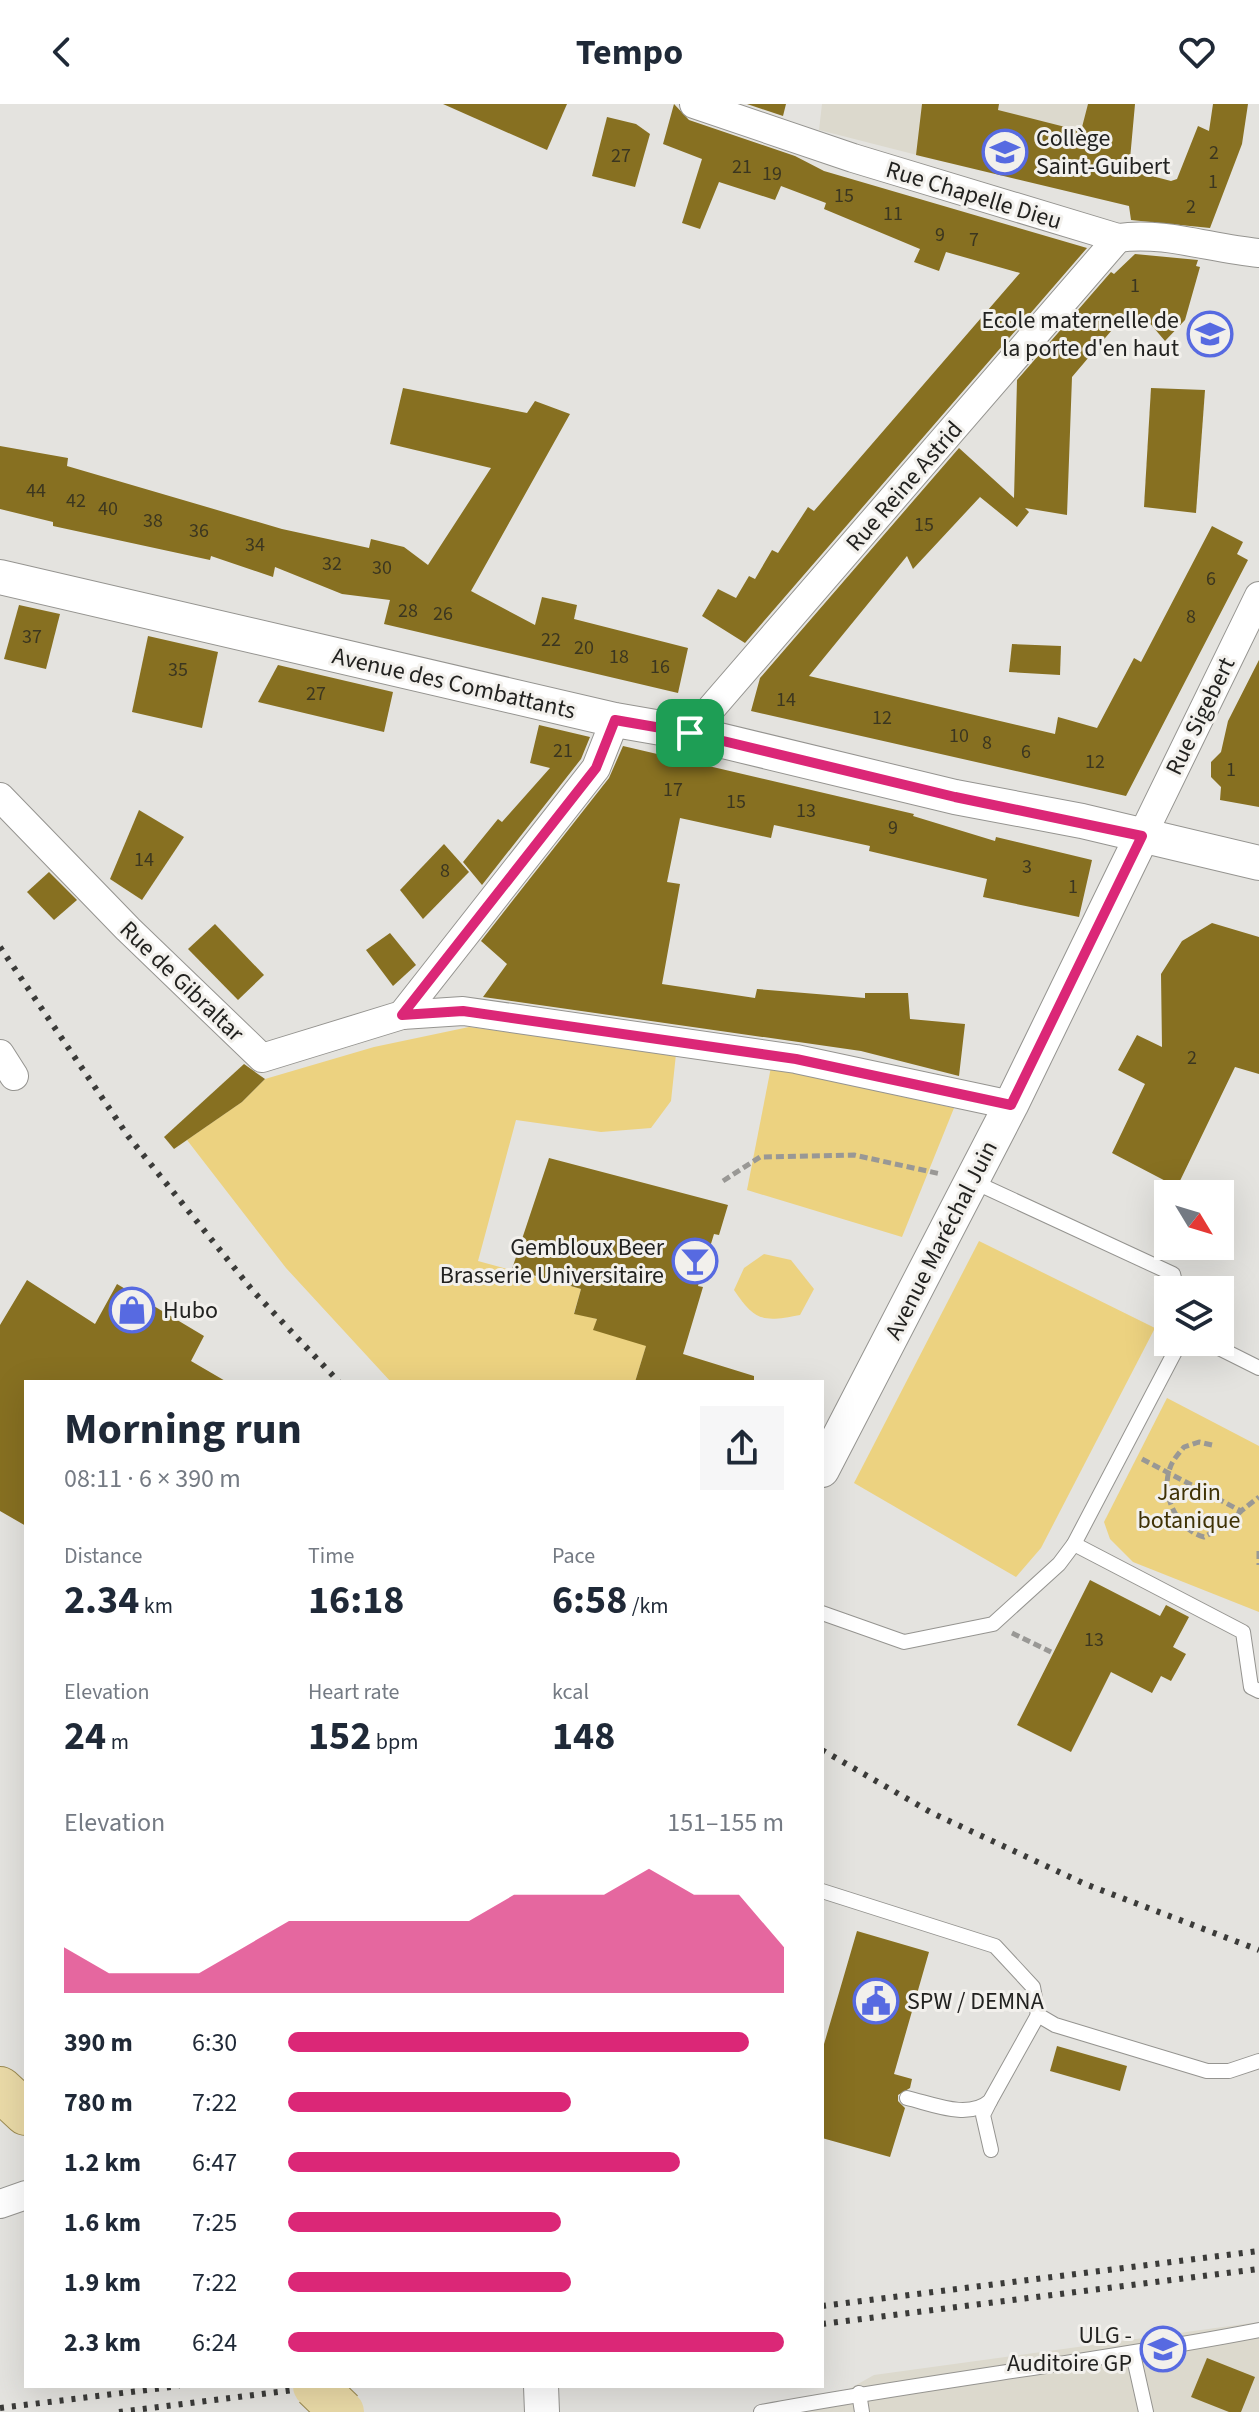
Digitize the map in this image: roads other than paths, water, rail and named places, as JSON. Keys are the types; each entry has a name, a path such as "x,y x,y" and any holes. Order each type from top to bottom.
{"main road":[{"path":"0,2089 24,2111"},
{"path":"317,2388 342,2412"}],"street":[{"name":"Rue Chapelle Dieu","path":"694,104 853,158 1118,238 1144,234 1217,250 1259,253"},
{"name":"Rue Reine Astrid","path":"690,733 1118,238"},
{"name":"Avenue des Combattants","path":"0,577 615,720 690,733 955,797 1259,863"},
{"name":"Rue Sigebert","path":"1142,836 1252,627 1259,596"},
{"path":"402,1015 596,768 615,720"},
{"name":"Rue de Gibraltar","path":"0,797 128,929 262,1058 402,1015 463,1011 796,1059 1011,1105"},
{"name":"Avenue Maréchal Juin","path":"824,1466 1011,1105 1142,836"},
{"path":"0,2204 24,2196"}],"lane":[{"path":"972,1181 1174,1276"},
{"path":"824,1614 904,1642 993,1624 1059,1564 1074,1544 1173,1356"},
{"path":"1234,1356 1259,1368"},
{"path":"1074,1544 1243,1632 1251,1687 1259,1691"},
{"path":"824,1892 995,1946 1033,1987 1038,2015 983,2115 991,2150"},
{"path":"1038,2015 1055,2025 1207,2071 1229,2071 1259,2064"},
{"path":"907,2098 970,2110 990,2101"},
{"path":"761,2412 859,2393 1133,2354 1259,2330"},
{"path":"1133,2354 1146,2412"},
{"path":"859,2393 862,2412"}],"railway":[{"path":"0,947 128,1136 253,1291 337,1380"},
{"path":"824,1751 932,1813 1085,1884 1259,1950"},
{"path":"824,2306 1259,2251"},
{"path":"824,2324 1259,2269"},
{"path":"0,2408 163,2388"},
{"path":"119,2412 309,2388"}],"place":[{"name":"Collège Saint-Guibert","path":"1005,152"},
{"name":"Ecole maternelle de la porte d'en haut","path":"1210,334"},
{"name":"Gembloux Beer Brasserie Universitaire","path":"695,1261"},
{"name":"Hubo","path":"132,1310"},
{"name":"SPW / DEMNA","path":"876,2001"},
{"name":"ULG - Auditoire GP","path":"1163,2349"}],"park label":[{"name":"Jardin botanique","path":"1189,1506"}]}
